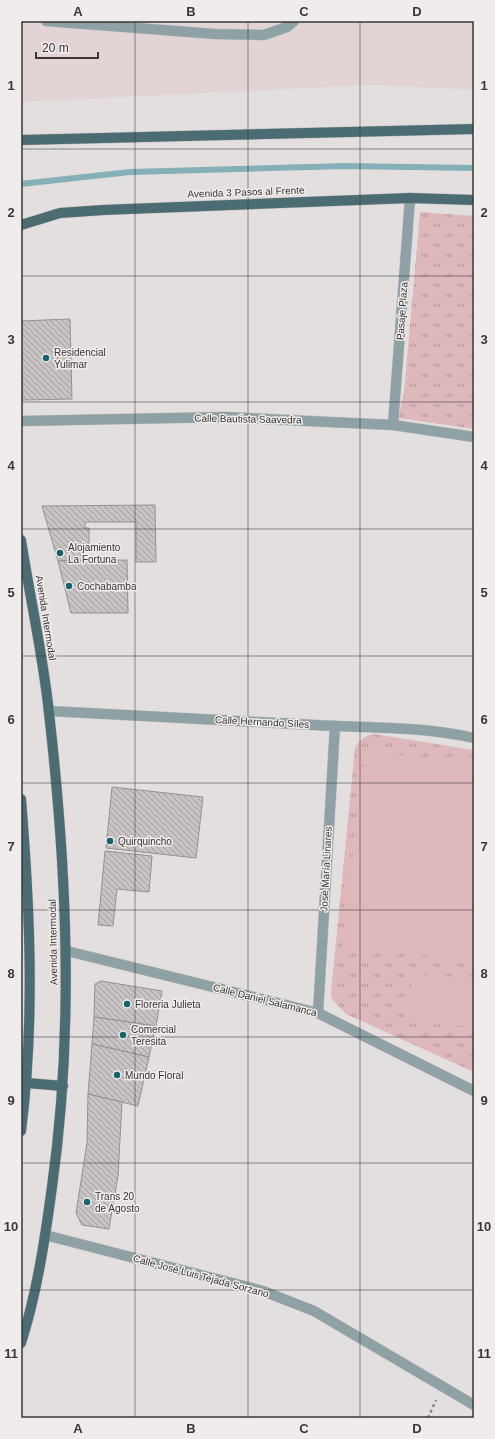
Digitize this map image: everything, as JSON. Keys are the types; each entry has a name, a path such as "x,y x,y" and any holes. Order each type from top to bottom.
{"main road":[{"path":"21,140 474,129"},
{"name":"Avenida 3 Pasos al Frente","path":"21,225 60,213 410,198 474,200"},
{"name":"Avenida Intermodal","path":"21,540 49,711 63,857 67,951 63,1086 57,1156 45,1236 21,1343"},
{"path":"21,799 23,860 30,945 21,1131"},
{"path":"24,1083 63,1086"}],"street":[{"path":"46,21 207,34 264,35 287,27 294,21"},
{"name":"Pasaje Plaza","path":"393,424 410,198"},
{"name":"Calle Bautista Saavedra","path":"21,421 225,417 393,424 474,437"},
{"name":"Calle Hernando Síles","path":"49,711 335,726 393,727 456,734 474,738"},
{"name":"José María Linares","path":"318,1013 335,726"},
{"name":"Calle Daniel Salamanca","path":"67,951 318,1013 474,1091"},
{"name":"Calle José Luis Tejada Sorzano","path":"45,1236 263,1291 314,1311 474,1406"}],"path":[{"path":"428,1418 442,1386"}],"shaded area":[{"path":"21,21 474,21 474,90 375,85 21,102"}],"green space":[{"path":"420,212 474,216 474,429 398,418 404,393"},
{"path":"374,734 474,750 474,1072 346,1014 332,999 331,992 355,748 363,738"},
{"path":"365,751 474,764 474,961 342,947"},
{"path":"412,974 474,978 474,1027 408,1022"}],"building":[{"name":"Residencial Yulimar","path":"70,319 72,399 22,400 21,321"},
{"path":"155,505 156,562 136,562 136,522 85,522 85,528 89,528 89,551 83,551 84,560 58,561 42,506"},
{"path":"127,560 128,613 71,613 58,561"},
{"path":"112,787 203,797 196,858 106,848"},
{"path":"105,851 152,856 149,892 117,889 113,926 98,925"},
{"name":"Floreria Julieta","path":"101,981 162,991 156,1026 94,1017 95,984"},
{"name":"Comercial Teresita","path":"94,1017 156,1026 149,1057 92,1044"},
{"name":"Mundo Floral","path":"92,1044 149,1057 138,1106 88,1094"},
{"path":"88,1094 122,1102 118,1176 109,1229 82,1225 76,1213 87,1143"}],"waterway":[{"path":"21,184 130,172 345,166 474,168"}],"place":[{"name":"Residencial Yulimar","path":"46,358"},
{"name":"Alojamiento La Fortuna","path":"60,553"},
{"name":"Cochabamba","path":"69,586"},
{"name":"Quirquincho","path":"110,841"},
{"name":"Floreria Julieta","path":"127,1004"},
{"name":"Comercial Teresita","path":"123,1035"},
{"name":"Mundo Floral","path":"117,1075"},
{"name":"Trans 20 de Agosto","path":"87,1202"}]}
